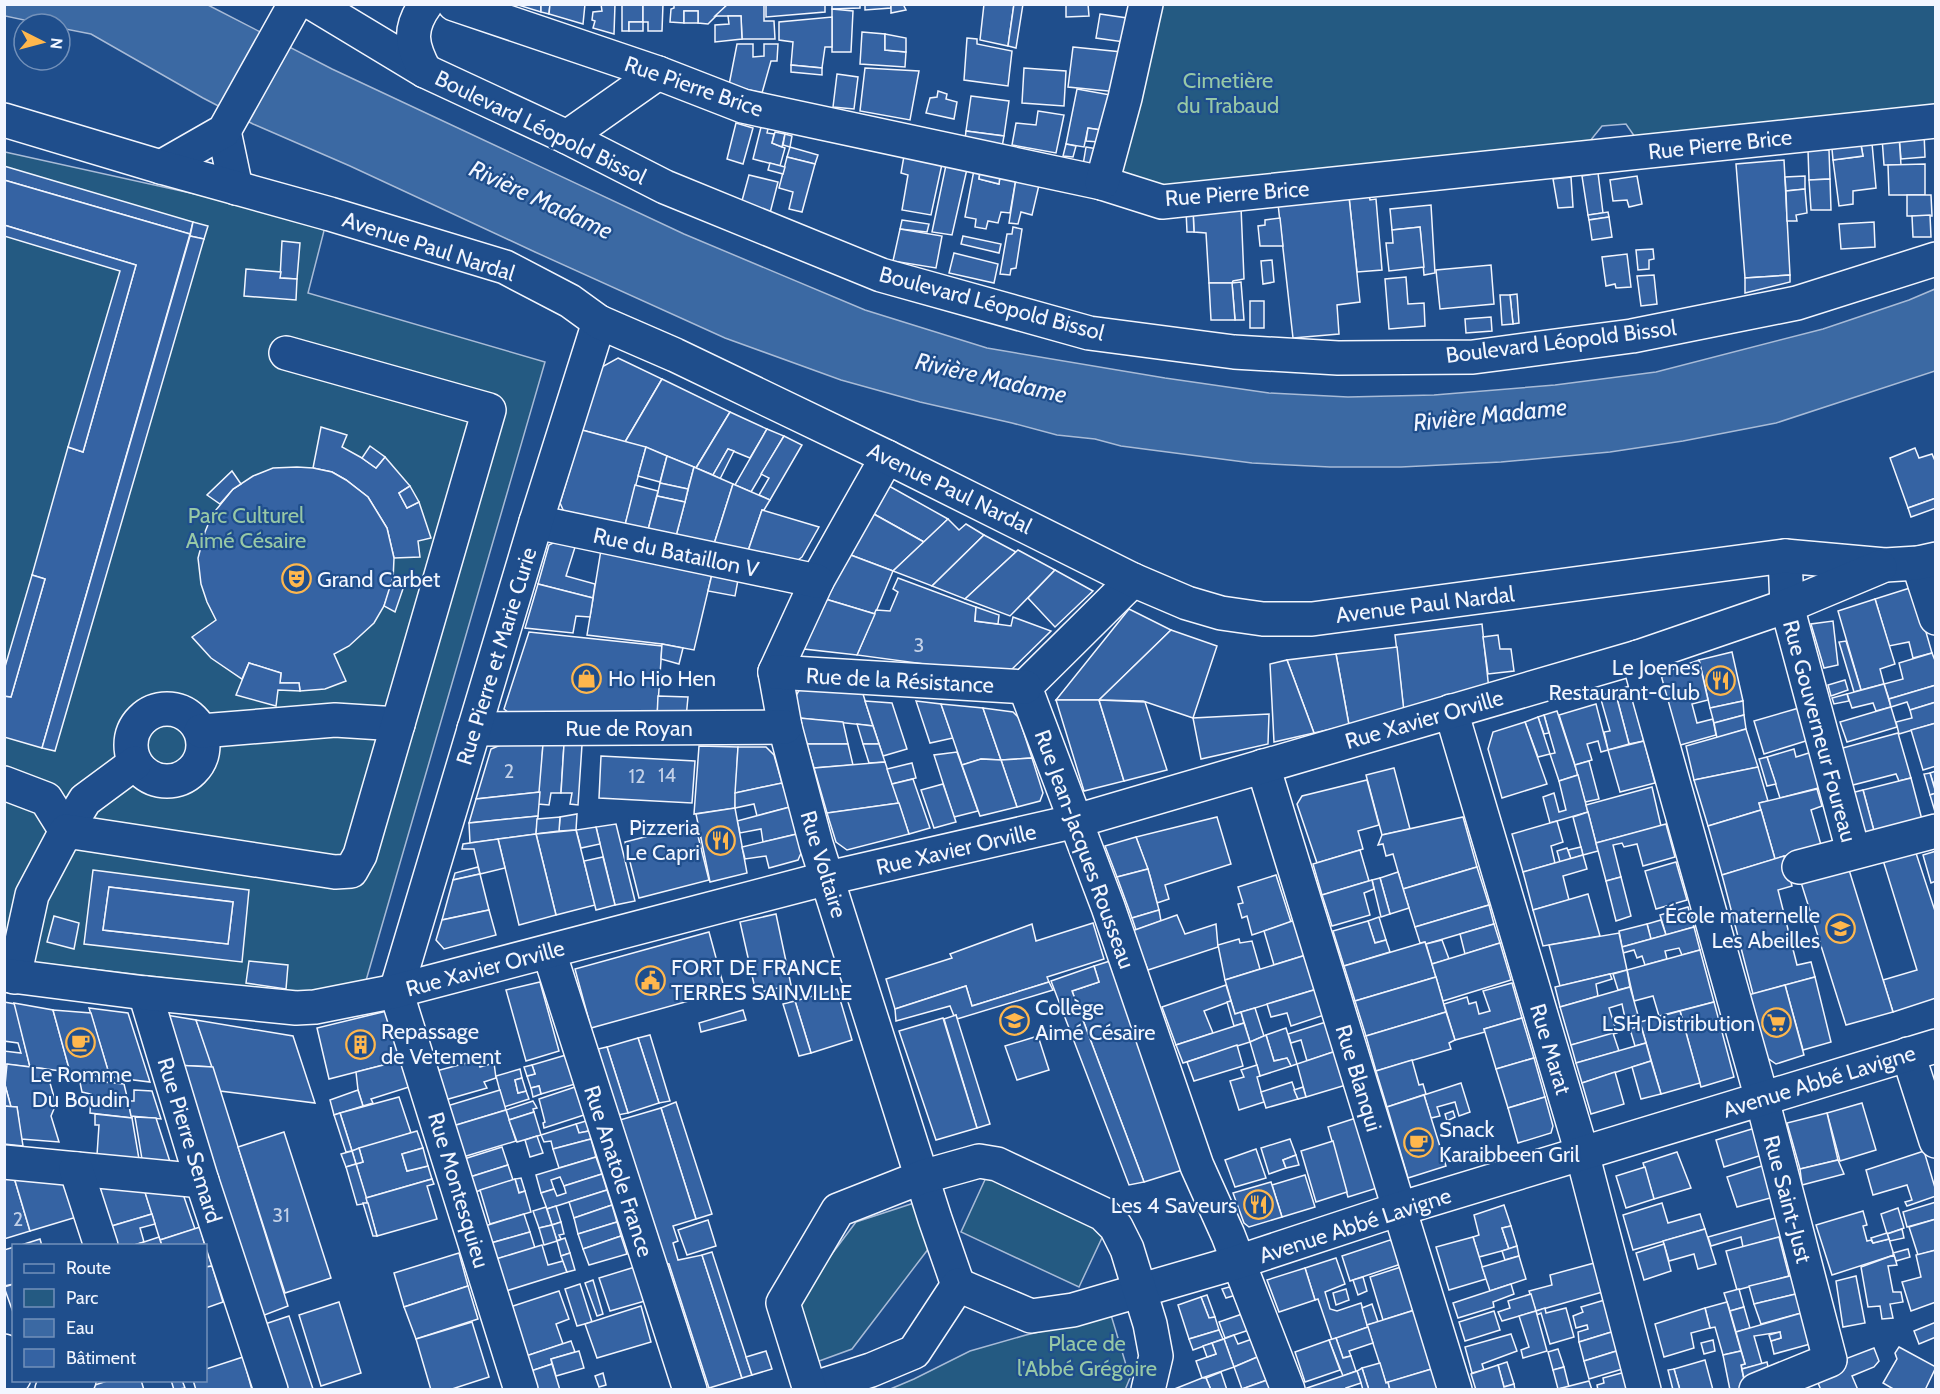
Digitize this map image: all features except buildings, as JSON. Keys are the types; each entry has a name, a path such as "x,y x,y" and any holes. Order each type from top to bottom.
{"street":[{"path":"161,167 224,131 305,9 362,4"},
{"path":"425,71 417,55 412,35 418,16 426,4"},
{"name":"Rue Pierre Brice","path":"454,4 658,73 743,106 1102,183 1162,202 1935,121"},
{"path":"1102,183 1125,98 1146,4"},
{"name":"Boulevard Léopold Bissol","path":"305,9 425,71 567,137 665,187 881,275 1089,333 1234,352 1338,358 1473,357 1632,336 1797,303 1935,259"},
{"path":"567,137 658,73"},
{"name":"Avenue Paul Nardal","path":"4,120 505,267 570,301 599,322 675,355 887,457 1133,580 1187,603 1221,613 1263,619 1312,619 1785,555 1885,565 1927,561"},
{"path":"224,131 236,188"},
{"name":"Rue Pierre et Marie Curie","path":"396,992 536,522 599,322"},
{"path":"4,783 46,799 66,831 335,872 351,871 360,855 489,410 286,353"},
{"path":"775,672 817,581 887,457"},
{"name":"Rue du Bataillon V","path":"536,522 817,581"},
{"name":"Rue Gouverneur Foureau","path":"1785,555 1787,606 1853,851 1799,867"},
{"path":"1927,561 1935,618"},
{"name":"Rue Xavier Orville","path":"9,976 145,993 296,1008 315,1007 396,992 828,878 1076,821 1638,657 1787,606 1885,565"},
{"path":"1025,687 1133,580"},
{"name":"Rue Saint-Just","path":"1638,657 1762,1099 1830,1360 1756,1389"},
{"name":"Rue de la Résistance","path":"775,672 1025,687"},
{"name":"Rue Voltaire","path":"775,672 785,727 816,844 958,1284"},
{"name":"Rue Jean-Jacques Rousseau","path":"1025,687 1108,907 1197,1166 1228,1235 1287,1389"},
{"path":"162,708 174,709 185,713 201,730 202,755 197,766 189,775 177,781 165,782 153,779 142,773 135,763 130,740 141,719 151,712 162,708"},
{"name":"Rue Marat","path":"1450,711 1582,1153 1644,1389"},
{"path":"201,730 335,720 398,724"},
{"name":"Rue de Royan","path":"474,729 785,727"},
{"path":"9,976 32,895 66,831 85,800 135,763"},
{"name":"Rue Blanqui","path":"1263,766 1455,1389"},
{"path":"1853,851 1935,831"},
{"name":"Rue Anatole France","path":"549,952 690,1389"},
{"name":"Rue Montesquieu","path":"396,992 521,1389"},
{"name":"Rue Pierre Semard","path":"145,993 202,1181 271,1389"},
{"path":"1922,1050 1935,1141"},
{"name":"Avenue Abbé Lavigne","path":"958,1284 1031,1316 1073,1310 1238,1262 1399,1209 1922,1050"},
{"path":"958,1284 914,1352 871,1370 809,1389 783,1303 838,1210 922,1177 979,1161 997,1164 1103,1214 1116,1227 1127,1249 1150,1324 1156,1356 1148,1389"},
{"path":"4,1162 202,1181"},
{"path":"76,1169 101,1244"},
{"path":"4,1351 12,1373"},
{"path":"52,1389 73,1382"}],"green space":[{"name":"Cimetière du Trabaud","path":"1154,5 1935,5 1935,108 1637,140 1626,124 1602,126 1586,146 1160,189 1126,179 1115,168"},
{"name":"Parc Culturel Aimé Césaire","path":"5,152 326,223 308,293 545,362 365,984 303,994 32,962 5,956"},
{"name":"Place de l'Abbé Grégoire","path":"989,1171 1107,1227 1079,1287 961,1232"},
{"path":"914,1203 929,1248 852,1349 811,1364 792,1307 856,1222"},
{"name":"Place de l'Abbé Grégoire","path":"1111,1315 1130,1378 1125,1390 888,1390 970,1351"}],"water":[{"name":"Rivière Madame","path":"5,5 208,5 332,69 684,234 865,310 987,348 1269,393 1348,397 1434,395 1555,385 1656,372 1823,329 1935,289 1935,371 1776,423 1610,452 1501,462 1401,467 1330,467 1252,463 1057,435 920,402 841,380 725,338 350,166 253,124 91,34 72,30 72,12 12,12 12,17 5,16"}],"place":[{"name":"Grand Carbet","path":"296,579"},
{"name":"Ho Hio Hen","path":"587,678"},
{"name":"Le Joenes Restaurant-Club","path":"1721,680"},
{"name":"Pizzeria Le Capri","path":"721,840"},
{"name":"École maternelle Les Abeilles","path":"1841,928"},
{"name":"FORT DE FRANCE TERRES SAINVILLE","path":"650,980"},
{"name":"Collège Aimé Césaire","path":"1014,1020"},
{"name":"LSH Distribution","path":"1776,1023"},
{"name":"Le Romme Du Boudin","path":"81,1042"},
{"name":"Repassage de Vetement","path":"360,1044"},
{"name":"Snack Karaibbeen Gril","path":"1418,1142"},
{"name":"Les 4 Saveurs","path":"1258,1205"}]}
